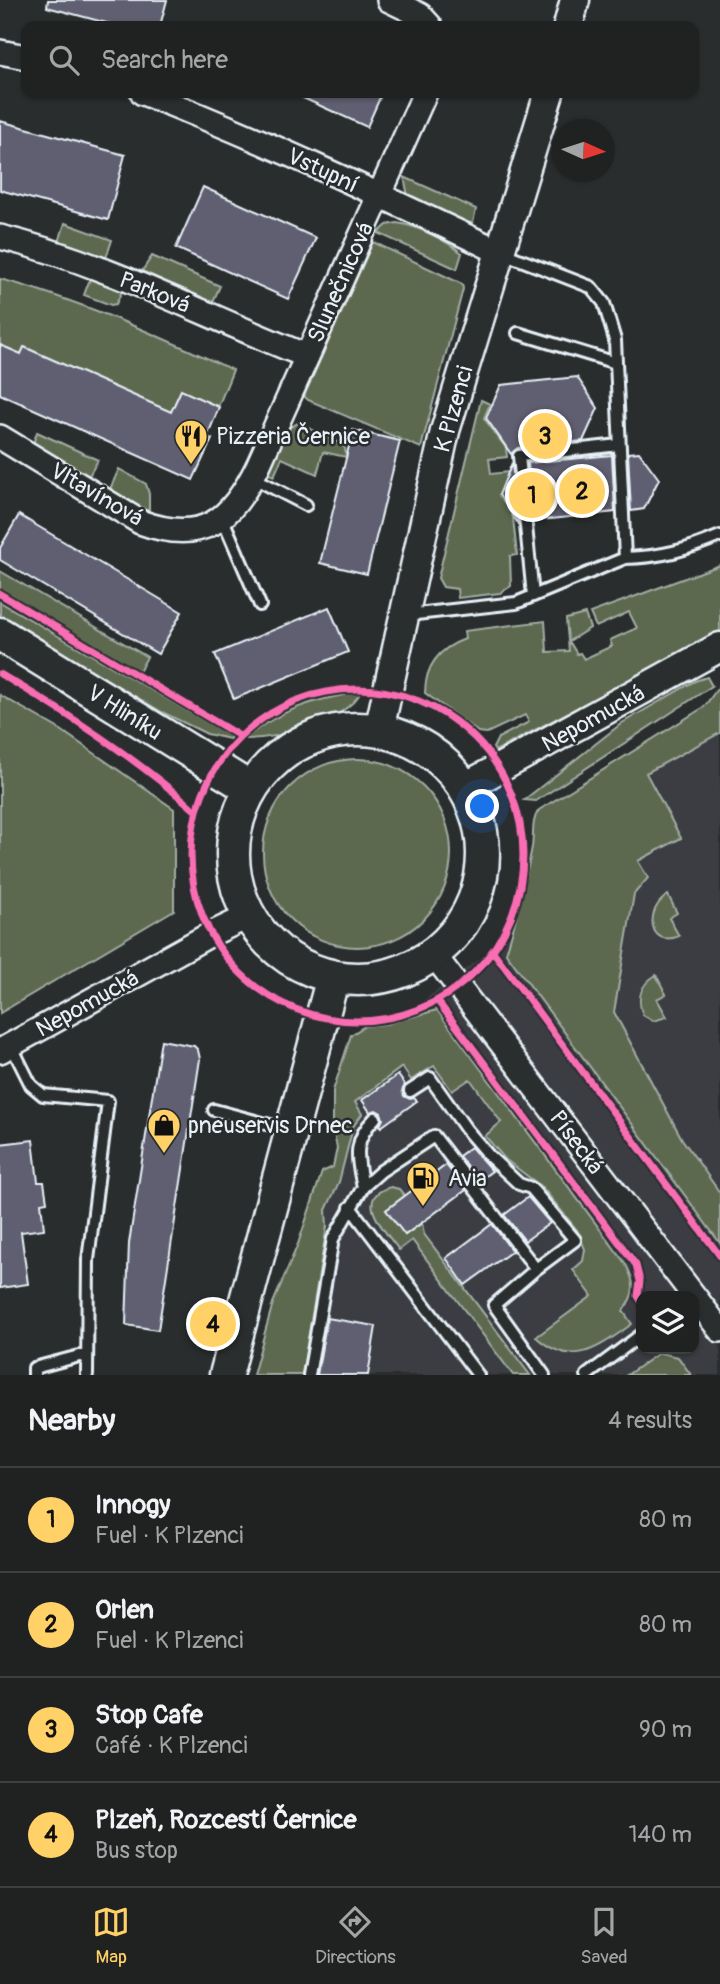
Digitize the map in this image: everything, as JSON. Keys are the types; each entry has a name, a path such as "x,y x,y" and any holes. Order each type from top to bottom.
{"main road":[{"name":"V Hliníku","path":"0,634 251,789"},
{"path":"349,729 379,730 423,747 442,760 465,787 480,821 484,858 477,895 472,906 460,928 434,955 403,972 369,980 333,977 299,965 271,944 249,916 237,885 233,852 238,819 251,789 270,765 293,747 320,734 349,729"},
{"path":"226,1375 333,977"}],"street":[{"path":"389,0 425,21"},
{"path":"569,21 575,0"},
{"path":"0,52 21,56"},
{"name":"Vstupní","path":"156,98 206,117 500,252"},
{"name":"Slunečnicová","path":"307,356 423,98"},
{"name":"K Plzenci","path":"379,730 445,431 548,98"},
{"name":"Parková","path":"0,237 48,251 134,283 307,356"},
{"name":"Vltavínová","path":"0,437 140,522 160,529 183,531 200,528 222,517 246,491 307,356"},
{"name":"Nepomucká","path":"465,787 720,647"},
{"name":"Nepomucká","path":"6,1048 209,935 249,916"},
{"name":"Písecká","path":"434,955 690,1291"},
{"name":"Písecká","path":"699,1303 720,1330"}],"lane":[{"path":"500,252 591,288 604,303 615,340 625,558"},
{"path":"519,333 616,363"},
{"path":"533,596 519,456 619,445"},
{"path":"252,477 306,505"},
{"path":"222,517 260,605"},
{"path":"404,615 516,603 625,558 654,558 688,549 720,536"},
{"path":"6,1048 31,1085 43,1094 108,1101 88,1260 87,1375"},
{"path":"410,1091 430,1077 466,1129 489,1156 519,1184 531,1188 575,1240 494,1305 544,1375"},
{"path":"214,1111 292,1131"},
{"path":"363,1187 356,1157 360,1139 375,1118"},
{"path":"309,1375 333,1239 363,1187 380,1171 434,1136 536,1269"},
{"path":"350,1207 478,1375"},
{"path":"587,1375 636,1339"},
{"path":"34,1375 34,1368 88,1354"}],"shaded area":[{"path":"720,698 720,1375 291,1375 356,1051 600,868 620,759"}],"green space":[{"path":"404,177 476,209 473,223 465,223 408,196"},
{"path":"65,223 112,240 106,258 59,242"},
{"path":"397,223 431,234 462,253 457,269 378,233 387,225"},
{"path":"373,242 462,284 463,289 421,448 304,396"},
{"path":"152,256 220,286 212,304 142,271"},
{"path":"91,276 123,289 116,304 111,305 84,295"},
{"path":"0,279 89,308 233,370 218,407 181,390 171,412 25,347 21,354 0,345"},
{"path":"481,400 490,404 484,418 506,448 507,457 489,459 491,474 508,472 517,555 510,556 511,586 500,593 458,598 457,589 443,587 438,578"},
{"path":"298,423 340,443 345,448 346,457 323,452 317,474 282,458 274,476 267,473 288,428"},
{"path":"37,432 98,460 89,476 33,444"},
{"path":"119,469 146,484 149,512 110,489"},
{"path":"720,565 720,632 495,751 493,748 498,738 529,722 525,715 487,733 478,732 425,693 431,666 448,647 465,639 464,631 545,621 547,652 569,651 566,619 585,614 590,628 569,641 577,654 580,653 584,659 612,646 610,640 637,628 629,612 596,627 590,613"},
{"path":"0,571 147,657 139,672 0,590"},
{"path":"0,602 231,736 230,739 207,734 162,712 0,617"},
{"path":"707,677 712,686 536,801 524,800 622,723 695,681"},
{"path":"720,685 720,733 646,773 681,838 638,861 648,878 634,894 614,1012 682,1139 720,1193 720,1243 506,953 524,887 534,823 539,810 704,707"},
{"path":"361,692 340,712 308,727 274,736 244,739 271,720 299,707"},
{"path":"0,695 61,730 174,809 174,910 0,1013"},
{"path":"357,759 393,766 424,786 444,817 451,853 444,889 424,920 393,940 357,947 321,940 290,920 270,889 263,853 270,817 290,786 321,766"},
{"path":"668,895 677,913 669,918 679,936 669,939 661,937 653,926 655,909"},
{"path":"656,975 666,994 657,999 667,1017 653,1021 643,1015 640,997 643,987"},
{"path":"437,1010 625,1263 633,1288 623,1311 632,1324 586,1352 562,1352 549,1347 536,1337 592,1296 573,1270 583,1261 585,1249 577,1230 542,1187 506,1160 485,1136 501,1122 470,1079 452,1091 434,1066 411,1080 402,1067 355,1102 362,1114 353,1127 339,1182 326,1210 327,1226 302,1375 253,1375 273,1303 298,1244 322,1172 333,1167 337,1148 333,1129 333,1091 351,1035 365,1026 386,1024"},
{"path":"391,1187 399,1189 405,1196 386,1210 405,1235 422,1223 424,1234 530,1375 513,1375 412,1240 399,1250 380,1225 375,1216 374,1199 379,1192"},
{"path":"658,1354 664,1354 678,1357 691,1375 627,1375"}],"building":[{"path":"48,0 167,0 161,21 99,21 47,7"},
{"path":"303,98 380,98 367,127"},
{"path":"0,121 125,155 108,220 0,190"},
{"path":"203,187 316,238 288,299 176,248"},
{"path":"0,345 21,354 24,347 171,412 181,390 219,407 207,437 212,439 193,480 0,394"},
{"path":"577,377 598,408 583,441 518,448 511,454 486,418 501,385"},
{"path":"353,430 400,441 367,574 320,563"},
{"path":"639,452 659,479 644,509 631,511 628,453"},
{"path":"612,455 615,512 533,521 528,463"},
{"path":"512,463 518,522 499,495"},
{"path":"19,515 182,612 158,654 0,560 0,548"},
{"path":"329,607 348,652 234,699 215,654"},
{"name":"pneuservis Drnec","path":"161,1040 194,1046 200,1059 158,1330 126,1325 129,1243"},
{"path":"398,1075 405,1085 402,1091 404,1096 417,1101 381,1127 381,1113 376,1110 370,1112 362,1100"},
{"path":"33,1140 38,1182 44,1182 47,1202 41,1203 44,1229 21,1232 28,1284 0,1288 0,1144"},
{"path":"471,1147 492,1171 478,1181 459,1156"},
{"path":"446,1165 466,1190 405,1235 386,1210"},
{"path":"528,1197 550,1223 525,1241 504,1215"},
{"path":"492,1224 512,1251 465,1285 446,1258"},
{"path":"327,1318 376,1326 368,1375 317,1375"}],"cycle path":[{"path":"0,594 238,735"},
{"path":"0,674 101,738 150,773 196,811"},
{"path":"357,689 405,696 420,702 449,717 474,738 495,763 510,792 516,807 523,855 516,903 510,918 495,947 474,972 449,993 420,1008 405,1014 357,1021 309,1014 294,1008 265,993 240,972 219,947 204,918 198,903 191,855 198,807 204,792 219,763 240,738 265,717 294,702 309,696 357,689"},
{"path":"495,954 720,1256"},
{"path":"439,1003 636,1265 640,1281 639,1291"}],"place":[{"name":"Stop Cafe","path":"545,436"},
{"name":"Pizzeria Černice","path":"191,466"},
{"name":"Orlen","path":"582,491"},
{"name":"Innogy","path":"532,495"},
{"name":"pneuservis Drnec","path":"164,1155"},
{"name":"Avia","path":"423,1208"},
{"name":"Plzeň, Rozcestí Černice","path":"213,1324"}]}
